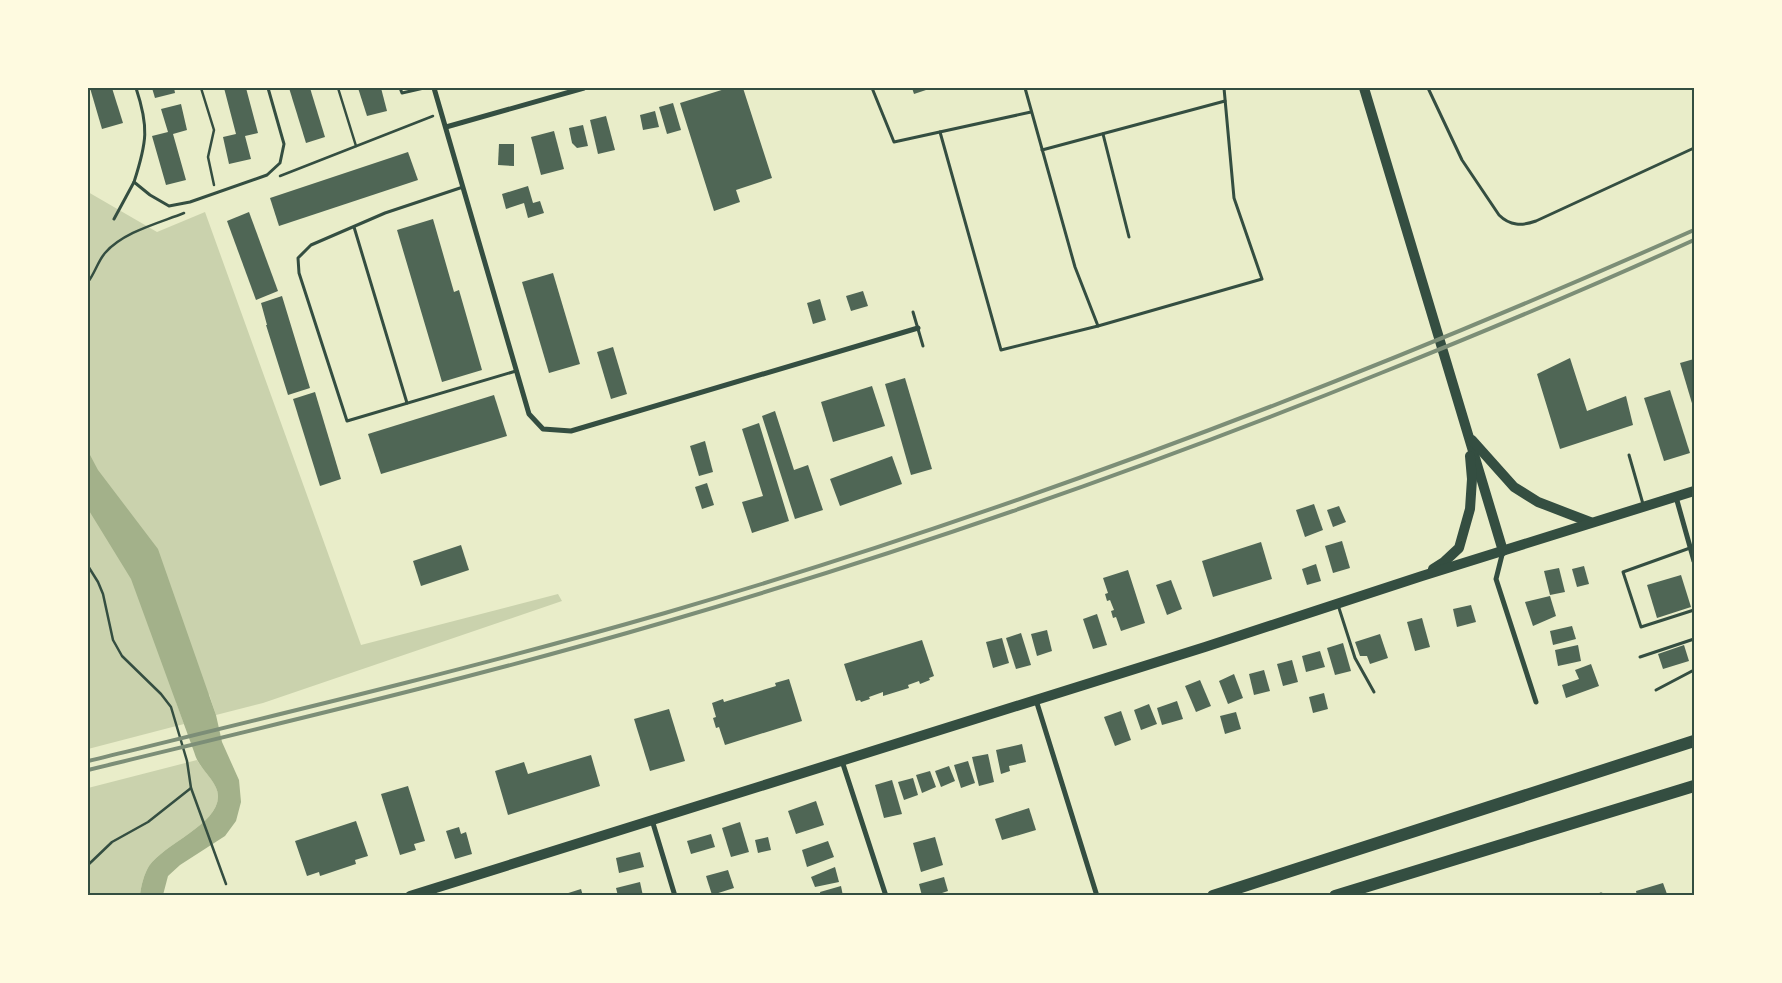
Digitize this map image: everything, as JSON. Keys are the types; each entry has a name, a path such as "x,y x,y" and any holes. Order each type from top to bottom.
{"highway":[{"path":"1213,896 1694,740"},
{"path":"1335,896 1694,786"}],"main road":[{"path":"1364,88 1503,551"},
{"path":"1469,437 1514,487 1538,502 1590,522"},
{"path":"1422,576 1444,562 1459,548 1470,509 1472,480 1469,437"},
{"path":"410,896 1205,647 1590,522 1694,491"}],"street":[{"path":"434,88 529,414 542,429 571,431 918,328"},
{"path":"446,127 584,88"},
{"path":"1676,497 1694,561"},
{"path":"1503,551 1496,579 1536,702"},
{"path":"1036,699 1097,896"},
{"path":"842,761 886,896"},
{"path":"652,820 675,896"}],"lane":[{"path":"114,219 134,182 142,160 145,120 136,88"},
{"path":"134,182 150,196 170,206 190,202 267,175 280,163 284,144 268,88"},
{"path":"400,88 402,93 424,88"},
{"path":"872,88 894,142 1032,112"},
{"path":"1025,88 1075,267 1098,326"},
{"path":"940,132 1001,350 1098,326 1262,279 1234,198 1224,88"},
{"path":"1428,88 1463,162 1499,215 1504,220 1515,224 1528,224 1536,221 1694,148"},
{"path":"1042,150 1225,101"},
{"path":"1103,134 1129,237"},
{"path":"463,187 385,213 311,245 298,258 299,273 347,421 516,371"},
{"path":"354,227 407,403"},
{"path":"913,312 923,346"},
{"path":"1629,455 1644,507"},
{"path":"1691,548 1623,572 1641,627 1694,610"},
{"path":"1338,604 1355,658 1374,692"},
{"path":"1640,656 1694,639"},
{"path":"1656,690 1694,670"}],"path":[{"path":"201,88 214,130 208,157 216,193"},
{"path":"338,88 356,146"},
{"path":"88,566 103,594 113,640 122,656 161,694 171,707 187,761 191,788 226,884"},
{"path":"88,865 112,842 148,822 191,788"}],"shaded area":[{"path":"88,192 157,232 205,212 361,645 558,594 562,601 263,703 216,715 209,694 176,702 184,724 88,749"},
{"path":"88,443 90,455 98,470 158,549 216,715 222,742 239,780 241,802 236,821 225,836 180,865 168,876 163,895 140,895 147,869 156,858 201,825 210,816 216,806 218,796 214,783 196,758 131,579 88,509"},
{"path":"197,760 216,786 218,796 216,806 210,816 201,825 156,858 149,866 143,880 140,895 88,896 88,788"}],"building":[{"path":"90,88 112,88 123,123 102,129"},
{"path":"152,88 174,88 175,93 155,98"},
{"path":"224,88 246,88 258,133 245,136 251,159 229,164 223,137 236,134"},
{"path":"289,88 310,88 325,137 306,143"},
{"path":"358,88 381,88 387,111 367,116"},
{"path":"728,88 743,88 772,178 736,190 740,202 714,211 680,103"},
{"path":"912,88 932,88 914,94"},
{"path":"673,103 681,130 667,134 659,107"},
{"path":"181,104 187,130 173,134 186,180 166,185 152,136 168,132 161,109"},
{"path":"655,111 659,127 643,130 640,115"},
{"path":"606,116 615,150 598,154 590,120"},
{"path":"583,125 588,146 577,148 572,143 569,128"},
{"path":"554,131 564,169 541,175 531,137"},
{"path":"499,144 514,144 514,166 498,165"},
{"path":"408,152 418,180 279,226 270,198"},
{"path":"528,186 533,203 540,201 544,213 528,218 524,203 506,209 502,194"},
{"path":"249,212 278,291 256,300 227,221"},
{"path":"433,219 454,292 459,290 482,370 442,382 397,230"},
{"path":"553,273 580,364 549,373 522,282"},
{"path":"863,291 868,306 851,311 846,296"},
{"path":"282,296 310,388 288,395 261,303"},
{"path":"820,299 826,320 813,324 807,303"},
{"path":"613,347 627,394 611,399 597,352"},
{"path":"1570,358 1587,411 1626,396 1633,425 1560,449 1537,374"},
{"path":"1694,359 1694,410 1680,363"},
{"path":"905,378 932,469 911,475 885,384"},
{"path":"872,386 885,426 833,442 821,402"},
{"path":"1670,390 1690,453 1664,461 1644,398"},
{"path":"315,392 341,479 320,486 293,399"},
{"path":"494,395 507,436 381,474 368,434"},
{"path":"775,411 794,470 808,465 823,510 795,519 762,416"},
{"path":"759,423 789,521 752,533 742,502 763,496 742,429"},
{"path":"705,441 713,472 699,476 690,446"},
{"path":"892,456 902,484 840,506 830,479"},
{"path":"707,483 714,505 702,509 695,487"},
{"path":"1314,504 1323,530 1305,537 1296,510"},
{"path":"1339,506 1346,522 1333,527 1327,510"},
{"path":"1342,541 1350,568 1333,573 1325,546"},
{"path":"1261,542 1272,579 1213,597 1202,561"},
{"path":"461,545 469,570 421,586 413,561"},
{"path":"1316,564 1321,581 1307,585 1302,569"},
{"path":"1584,566 1589,584 1577,587 1572,569"},
{"path":"1559,568 1565,592 1550,595 1544,571"},
{"path":"1128,570 1145,623 1121,631 1116,617 1113,618 1111,611 1114,610 1110,600 1107,601 1105,594 1108,593 1103,578"},
{"path":"1681,575 1691,607 1657,618 1647,585"},
{"path":"1171,580 1182,609 1167,615 1156,585"},
{"path":"1550,596 1556,616 1533,626 1525,602"},
{"path":"1471,605 1476,622 1457,627 1453,609"},
{"path":"1097,614 1107,645 1093,649 1083,619"},
{"path":"1422,618 1430,647 1415,651 1407,622"},
{"path":"1572,626 1576,639 1553,645 1550,631"},
{"path":"1047,630 1052,651 1037,656 1031,634"},
{"path":"1021,633 1031,665 1016,669 1006,638"},
{"path":"1380,634 1388,658 1370,664 1367,656 1360,656 1355,642"},
{"path":"1002,638 1009,663 993,668 986,642"},
{"path":"922,640 934,676 929,678 930,680 920,684 919,681 908,685 909,688 883,696 883,692 861,702 860,700 856,701 844,664"},
{"path":"1343,643 1351,671 1335,675 1327,648"},
{"path":"1578,645 1581,661 1558,666 1555,650"},
{"path":"1684,645 1689,661 1663,669 1658,654"},
{"path":"1320,651 1325,667 1306,672 1302,656"},
{"path":"1292,660 1298,682 1283,686 1277,664"},
{"path":"1591,664 1599,686 1566,698 1562,685 1579,679 1575,670"},
{"path":"1264,670 1270,691 1254,695 1249,674"},
{"path":"1234,674 1243,698 1228,704 1219,681"},
{"path":"789,679 802,721 725,745 719,727 716,728 713,718 716,717 712,703 723,699 724,702 776,686 775,683"},
{"path":"1200,680 1211,706 1196,712 1185,686"},
{"path":"1324,693 1328,709 1313,713 1309,697"},
{"path":"1177,701 1183,719 1162,725 1157,708"},
{"path":"1149,704 1157,724 1141,730 1134,710"},
{"path":"669,709 685,761 650,771 634,719"},
{"path":"1121,711 1131,740 1115,746 1104,717"},
{"path":"1236,712 1241,729 1225,734 1220,716"},
{"path":"1022,744 1026,762 1009,766 1010,771 1001,774 996,750"},
{"path":"988,754 994,782 979,786 972,757"},
{"path":"591,755 600,786 508,815 495,771 524,762 528,774"},
{"path":"968,761 975,783 961,788 954,765"},
{"path":"949,766 955,781 941,787 935,771"},
{"path":"930,771 936,787 922,793 916,775"},
{"path":"913,778 918,795 904,800 898,782"},
{"path":"892,780 902,814 884,818 875,785"},
{"path":"408,786 425,841 414,844 416,850 400,855 381,794"},
{"path":"816,801 824,825 796,834 788,811"},
{"path":"1029,808 1036,830 1002,840 995,819"},
{"path":"356,821 368,856 355,860 356,864 320,876 319,872 307,876 295,841"},
{"path":"740,822 749,852 731,857 722,828"},
{"path":"459,827 461,834 466,832 472,854 455,859 446,831"},
{"path":"711,834 715,847 691,854 687,841"},
{"path":"768,837 771,850 758,853 755,840"},
{"path":"935,837 943,865 921,872 913,843"},
{"path":"828,841 834,857 807,867 802,850"},
{"path":"640,852 644,867 619,873 616,858"},
{"path":"835,867 839,882 815,887 811,877"},
{"path":"728,870 734,888 712,895 706,876"},
{"path":"944,877 948,891 933,896 922,896 919,884"},
{"path":"640,882 643,896 618,896 616,888"},
{"path":"1663,883 1667,894 1637,896 1636,891"},
{"path":"841,886 843,896 821,896 820,892"},
{"path":"581,889 583,896 562,896 562,895"}],"railway":[{"path":"88,761 521,653 665,613 927,531 1057,486 1314,390 1568,285 1694,230"},
{"path":"88,770 377,699 593,643 756,595 936,537 1115,475 1293,408 1499,325 1694,240"}]}
